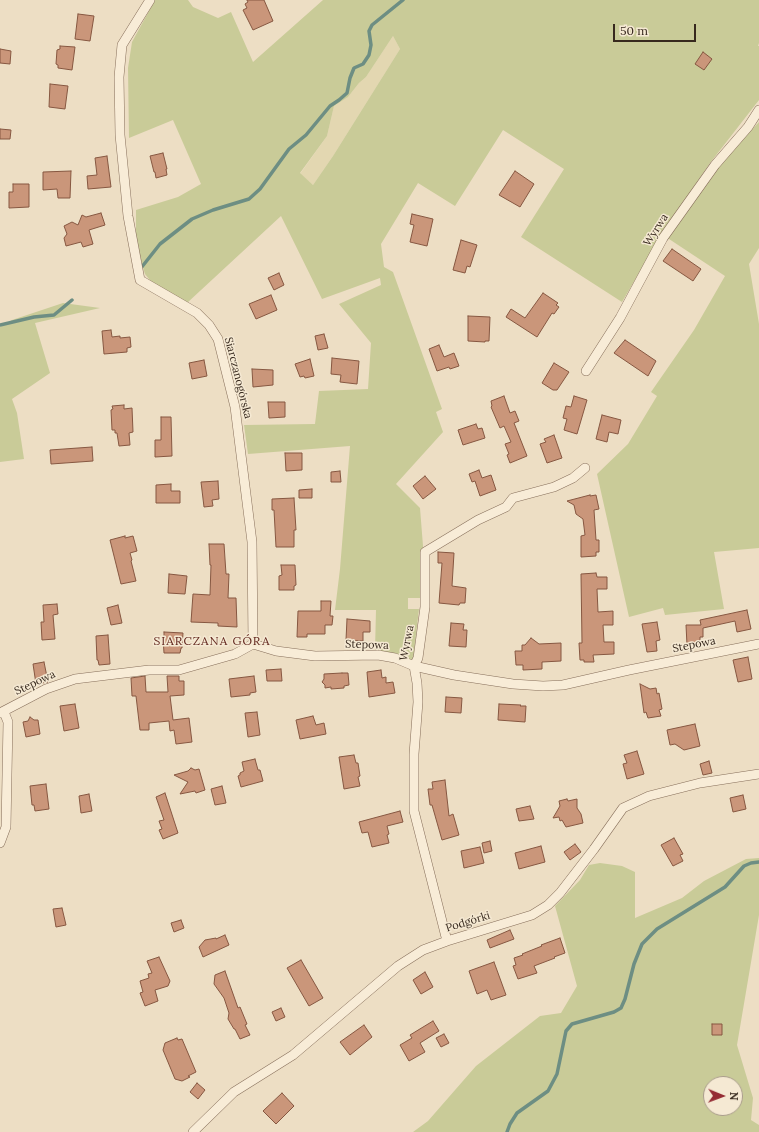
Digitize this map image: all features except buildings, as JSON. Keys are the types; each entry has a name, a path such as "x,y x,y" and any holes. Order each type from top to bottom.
{"street":[{"name":"Siarczanogórska","path":"150,0 122,45 119,77 120,135 128,216 140,280 197,314 208,325 218,339 235,408 252,542 253,644"},
{"name":"Wyrwa","path":"586,371 620,318 663,238 715,165 748,127 759,110"},
{"name":"Wyrwa","path":"447,941 414,811 414,754 418,702 414,666 418,658 425,607 425,552 478,520 506,507 513,498 554,487 573,478 585,468"},
{"name":"Stepowa","path":"0,844 6,826 8,722 2,712 46,689 75,679 149,670 179,670 235,654 253,644 276,651 309,655 378,655 395,658 414,666 454,675 513,684 543,686 563,685 759,644"},
{"name":"Podgórki","path":"192,1132 234,1092 293,1055 398,966 423,950 447,941 532,915 548,905 560,893 623,808 649,796 700,783 759,774"}],"shaded area":[{"path":"393,36 400,49 333,156 313,185 300,174 327,136 334,106 348,97 366,77"}],"green space":[{"path":"155,0 188,0 193,7 218,18 231,12 253,62 323,0 759,0 759,100 710,163 663,232 622,302 521,237 564,169 503,130 455,206 418,183 381,244 384,267 393,272 442,409 436,412 443,432 396,484 420,508 423,546 421,598 408,598 408,609 419,609 413,660 375,650 376,610 335,610 340,569 350,446 248,454 244,425 315,424 319,391 368,389 371,343 339,304 381,285 380,278 322,299 281,216 187,303 153,284 145,274 141,261 136,238 136,210 178,197 201,184 173,120 129,138 128,68 132,42","holes":["393,36 400,49 333,156 313,185 300,173 327,136 334,106 348,97 366,77"]},
{"path":"759,122 759,248 749,264 759,324 759,548 714,552 724,609 665,615 663,608 629,617 597,474 628,444 657,396 651,392 694,330 725,276 666,237 721,162"},
{"path":"63,303 100,308 35,323 50,373 12,399 17,413 24,459 0,462 0,327 12,320"},
{"path":"759,858 759,915 737,1045 753,1098 751,1120 759,1125 759,1132 413,1132 428,1121 476,1066 540,1016 561,1013 577,986 555,906 580,880 589,865 600,863 622,866 635,872 635,918 682,898 704,881 746,859"}],"waterway":[{"path":"141,268 160,244 192,219 213,210 249,199 260,189 289,149 306,135 330,106 347,93 354,68 363,64 369,55 371,45 369,31 372,25 403,0"},
{"path":"0,325 34,317 54,315 72,300"},
{"path":"507,1132 517,1113 548,1091 557,1074 566,1031 572,1024 614,1012 621,1008 625,999 634,964 642,944 657,929 725,887 744,866 759,862"}],"district":[{"name":"SIARCZANA GÓRA","path":"212,642"}]}
